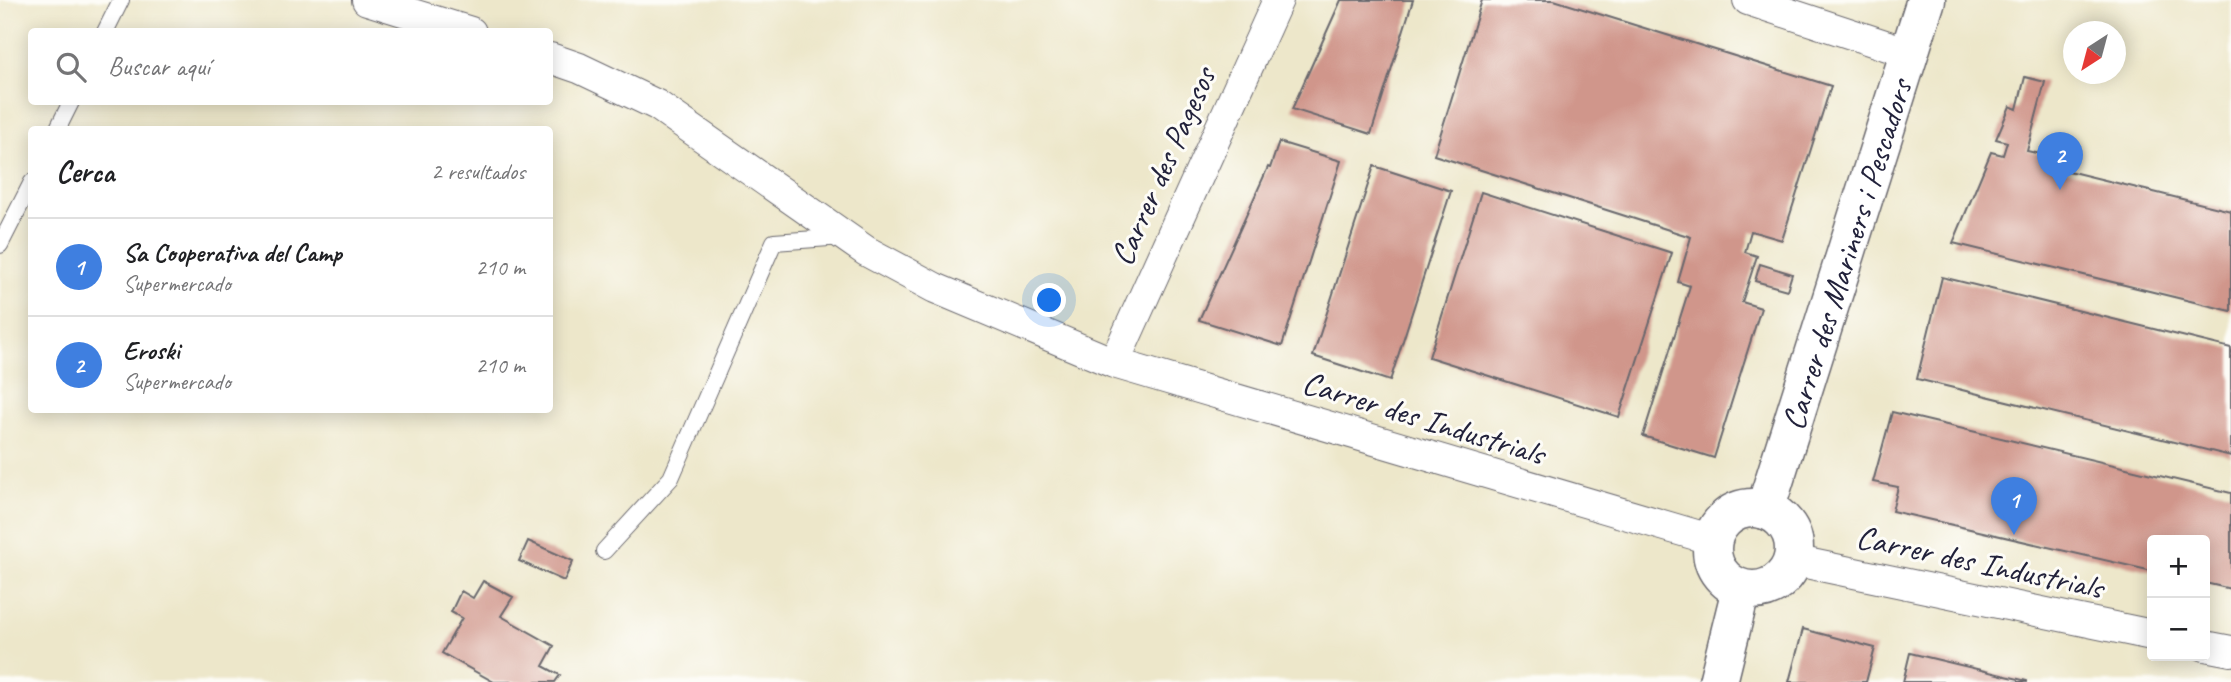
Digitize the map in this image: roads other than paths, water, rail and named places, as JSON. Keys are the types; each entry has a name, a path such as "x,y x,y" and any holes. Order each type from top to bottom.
{"street":[{"path":"367,0 458,28"},
{"name":"Carrer des Pagesos","path":"1114,363 1278,0"},
{"path":"1748,0 1909,53"},
{"name":"Carrer des Mariners i Pescadors","path":"1765,510 1926,0"},
{"name":"Carrer des Industrials","path":"553,59 579,68 657,105 866,251 935,288 1114,363 1713,540"},
{"path":"1750,508 1765,510 1776,515 1786,525 1793,538 1792,560 1781,579 1770,587 1741,589 1728,582 1718,571 1713,558 1716,530 1725,519 1737,511 1750,508"},
{"name":"Carrer des Industrials","path":"1792,560 2147,634"},
{"path":"1718,682 1741,589"},
{"path":"2210,647 2231,651"}],"lane":[{"path":"108,28 121,0"},
{"path":"59,126 70,105"},
{"path":"0,245 28,189"},
{"path":"604,551 671,478 774,242 845,236"}],"place":[{"name":"Eroski","path":"2060,190"},
{"name":"Sa Cooperativa del Camp","path":"2014,535"}]}
